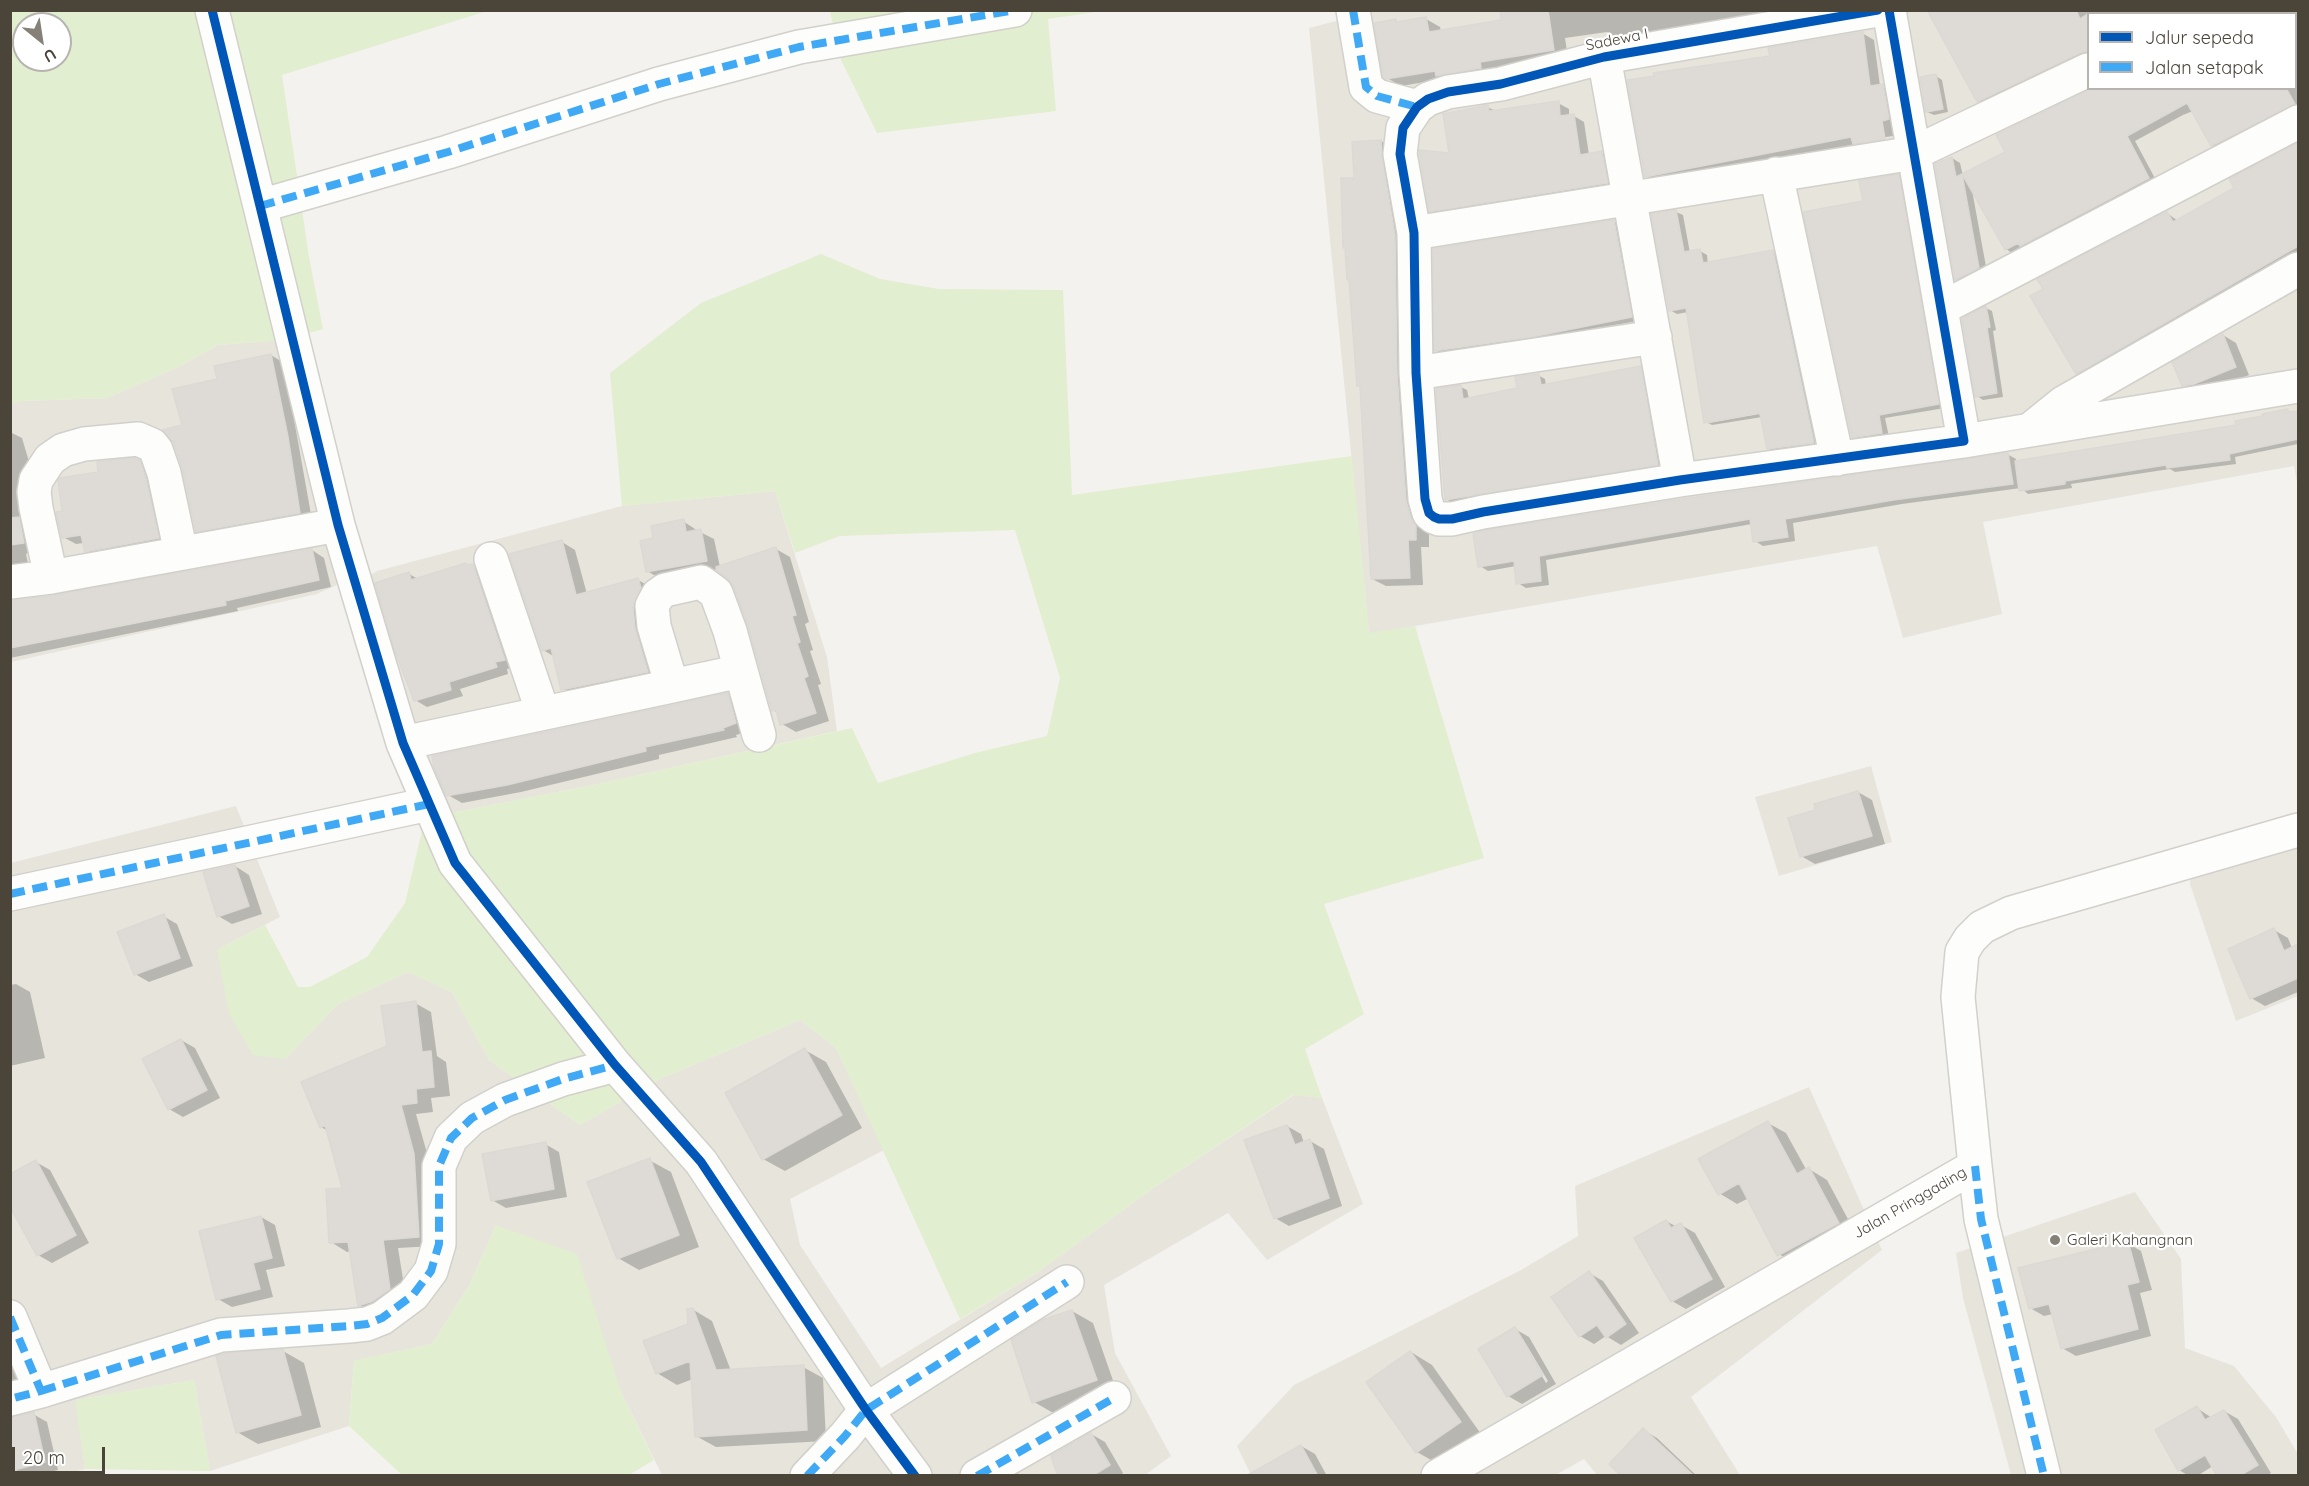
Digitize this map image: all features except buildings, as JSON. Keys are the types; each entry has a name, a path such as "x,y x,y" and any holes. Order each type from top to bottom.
{"street":[{"path":"212,10 338,525 403,743 455,863 615,1065 701,1162 866,1410 915,1476"},
{"path":"260,206 448,152 659,84 799,47 1015,10"},
{"path":"1353,10 1366,87 1377,96 1417,108 1403,128 1400,154 1414,233 1416,373 1425,499 1430,513 1439,519 1680,480 1964,441 2298,386"},
{"name":"Sadewa I","path":"1417,108 1428,99 1448,92 1501,84 1604,57 1878,10"},
{"path":"1889,10 1964,441"},
{"path":"1604,57 1680,480"},
{"path":"1414,233 1914,153 2087,70"},
{"path":"1942,308 2298,122"},
{"path":"1776,174 1837,459"},
{"path":"2031,429 2063,403 2298,269"},
{"path":"1416,373 1654,337"},
{"path":"51,577 36,508 34,492 36,480 50,459 63,450 84,444 138,439 152,445 164,474 181,553"},
{"path":"10,582 51,577 338,525"},
{"path":"491,559 543,713"},
{"path":"672,686 654,626 652,606 658,595 688,584 701,582 716,593 730,631 759,735"},
{"path":"403,743 741,671"},
{"path":"10,894 429,804"},
{"name":"Jalan Pringgading","path":"1438,1476 1975,1166 1958,997 1962,952 1970,939 1982,927 2011,913 2298,830"},
{"path":"10,1317 26,1395 221,1335 349,1326 367,1324 382,1318 413,1295 430,1271 439,1244 439,1166 451,1138 472,1118 505,1100 563,1079 615,1065"},
{"path":"1975,1166 1981,1219 2044,1476"},
{"path":"807,1476 866,1410 1067,1282"},
{"path":"977,1476 1114,1398"}],"shaded area":[{"path":"1379,10 2298,11 2298,488 2294,466 1983,522 2002,614 1903,638 1877,546 1369,634 1309,28"},
{"path":"283,340 339,584 317,594 11,662 11,404 21,401 107,398 178,367 218,345"},
{"path":"775,491 827,657 837,731 594,785 425,818 343,592 377,571 622,506"},
{"path":"1871,766 1892,842 1779,876 1755,797"},
{"path":"236,806 280,917 217,950 285,1059 338,1004 408,972 452,992 489,1060 580,1125 662,1078 800,1020 836,1048 884,1150 790,1199 800,1245 881,1368 1038,1272 1155,1187 1294,1095 1322,1098 1363,1204 1267,1260 1228,1213 1104,1285 1115,1353 1171,1456 1145,1475 662,1475 621,1392 496,1225 470,1284 432,1344 354,1361 349,1426 210,1471 194,1380 76,1400 85,1469 59,1475 11,1476 11,863"},
{"path":"2298,815 2298,996 2236,1021 2190,884 2193,848"},
{"path":"1809,1087 1882,1250 1691,1397 1740,1475 1597,1475 1584,1459 1554,1476 1251,1475 1237,1446 1294,1385 1521,1270 1578,1236 1575,1186"},
{"path":"2135,1192 2181,1259 2185,1348 2234,1366 2276,1417 2298,1454 2298,1475 2011,1475 1963,1298 1956,1253"}],"green space":[{"path":"11,11 487,11 282,75 309,257 323,329 283,340 218,345 178,367 107,398 21,401 11,404"},
{"path":"830,11 1102,11 1048,19 1056,111 877,133 841,60"},
{"path":"821,254 880,279 939,289 1063,290 1072,495 1352,456 1369,633 1415,626 1484,858 1324,904 1364,1014 1305,1049 1322,1098 1293,1095 1155,1187 1038,1272 960,1319 836,1048 800,1020 662,1078 580,1125 489,1060 452,992 408,972 338,1004 285,1059 253,1055 229,1014 217,950 265,925 298,987 310,987 367,957 405,903 425,818 594,785 852,728 878,783 975,753 1047,736 1060,678 1015,530 840,536 795,553 775,491 622,506 610,373 701,303"},
{"path":"496,1225 577,1254 621,1392 654,1460 629,1475 402,1475 349,1426 354,1361 432,1344 470,1284"},
{"path":"194,1380 210,1471 85,1469 75,1400"}],"marked path":[{"path":"260,206 448,152 659,84 799,47 1015,10"},
{"path":"1353,10 1366,87 1377,96 1417,107"},
{"path":"10,894 429,804"},
{"path":"41,1391 221,1335 349,1326 367,1324 382,1318 413,1295 431,1271 439,1244 439,1166 451,1138 472,1118 505,1100 563,1079 615,1065"},
{"path":"1975,1166 1981,1219 2044,1476"},
{"path":"807,1476 866,1410 1067,1282"},
{"path":"10,1317 41,1391 10,1399"},
{"path":"977,1476 1114,1398"}],"cycle path":[{"path":"212,10 338,525 403,743 455,863 615,1065 701,1162 866,1410 915,1476"},
{"path":"1878,10 1604,57 1501,84 1448,92 1428,99 1417,107 1403,128 1400,154 1414,233 1416,373 1425,499 1429,513 1439,519 1452,519 1680,480 1964,441 1889,10"}],"place":[{"name":"Galeri Kahangnan","path":"2055,1240"}]}
